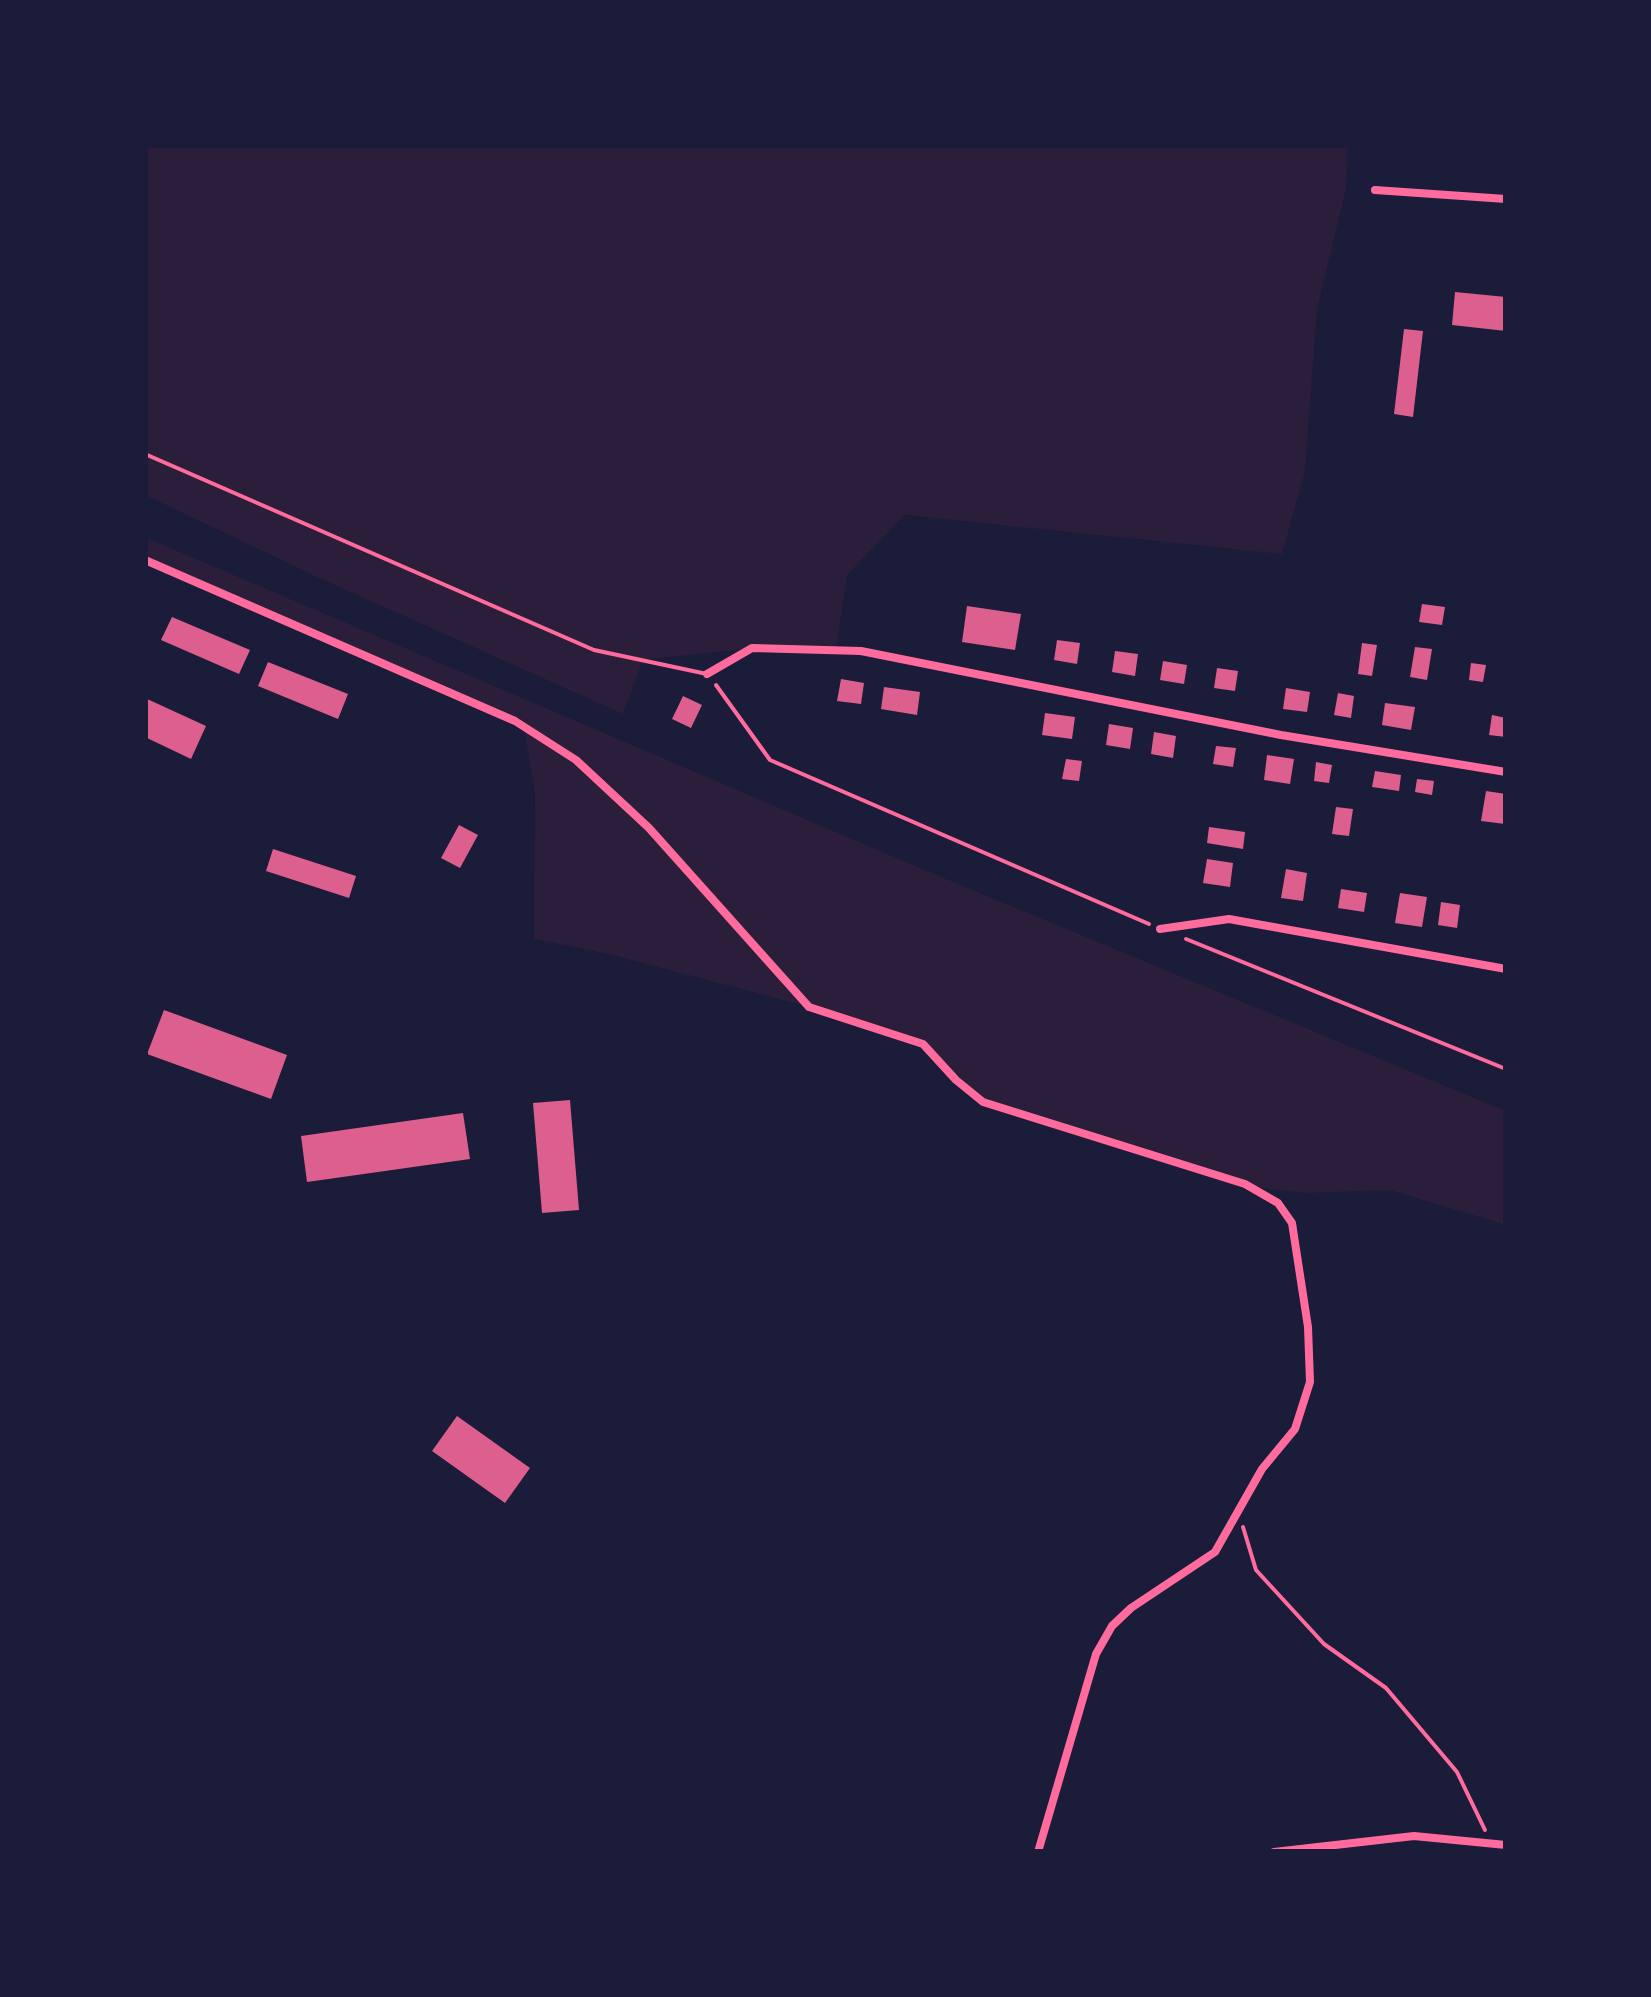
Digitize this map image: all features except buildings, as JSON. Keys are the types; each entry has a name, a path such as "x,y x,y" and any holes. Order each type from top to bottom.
{"street":[{"path":"1374,190 1506,199"},
{"path":"145,560 515,721 576,760 650,828 809,1007 923,1044 983,1102 1245,1184 1278,1203 1292,1223 1308,1328 1310,1382 1295,1429 1262,1469 1215,1552 1130,1608 1112,1626 1096,1654 1038,1852"},
{"path":"707,674 752,648 861,651 1281,735 1506,772"},
{"path":"1160,928 1228,919 1506,969"},
{"path":"1274,1852 1414,1836 1506,1845"}],"lane":[{"path":"145,454 594,650 707,674"}],"path":[{"path":"707,674 770,760 1160,928 1506,1068"},
{"path":"1239,1513 1256,1570 1324,1644 1386,1688 1457,1772 1492,1844"}],"shaded area":[{"path":"145,145 1348,145 1346,188 1317,310 1305,471 1282,554 905,515 847,575 836,650 752,648 643,660 623,714 145,495"},
{"path":"145,537 946,879 1506,1111 1506,1225 1390,1190 1305,1193 1261,1188 983,1102 926,1043 613,955 534,939 535,794 524,727 145,560"}]}
